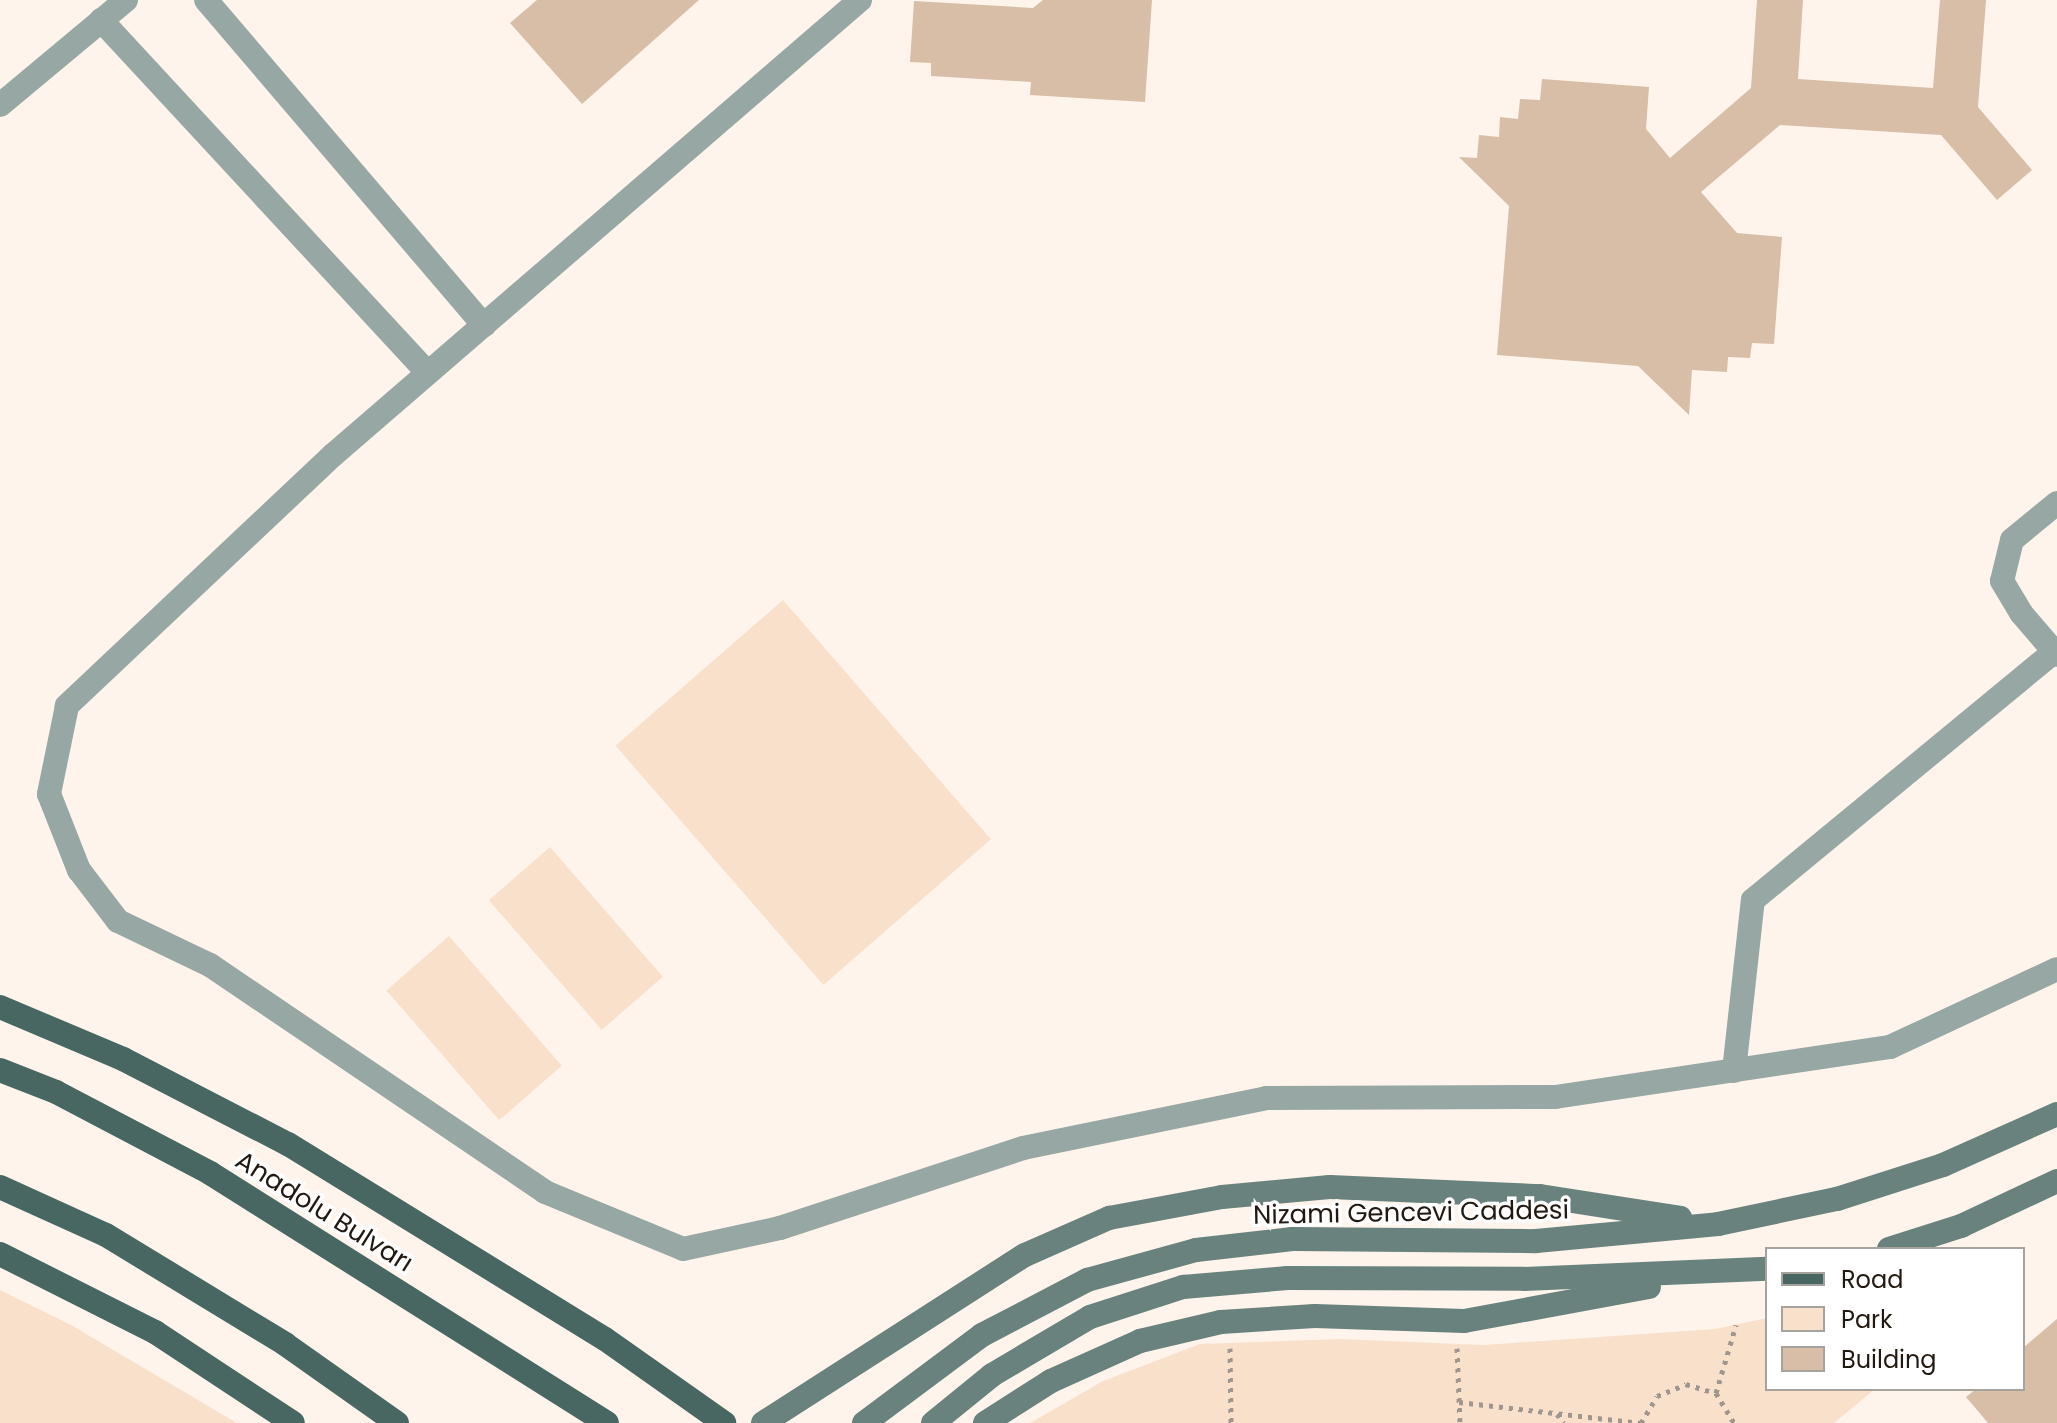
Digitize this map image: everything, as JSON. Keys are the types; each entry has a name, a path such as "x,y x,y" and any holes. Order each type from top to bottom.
{"main road":[{"path":"0,1007 123,1059 288,1144 605,1339 724,1423"},
{"name":"Anadolu Bulvarı","path":"0,1070 56,1092 210,1173 607,1423"},
{"path":"0,1187 106,1235 285,1344 397,1423"},
{"path":"0,1254 155,1332 293,1423"}],"street":[{"path":"0,105 126,0"},
{"path":"206,0 484,325"},
{"path":"860,0 333,455 67,706 49,794 79,870 118,921 210,965 545,1192 683,1249 780,1228 1023,1148 1266,1098 1555,1097 1890,1047 2057,969"},
{"path":"101,20 428,373"},
{"path":"1734,1071 1753,900 2056,651 2021,613 2002,581 2012,540 2057,503"},
{"name":"Nizami Gencevi Caddesi","path":"864,1423 982,1335 1087,1280 1182,1253 1292,1239 1536,1241 1718,1224 1837,1199 1917,1173 2057,1114"},
{"path":"1895,1247 1961,1226 2057,1181"},
{"name":"Nizami Gencevi Caddesi","path":"763,1423 1025,1255 1109,1218 1222,1197 1330,1187 1540,1196 1718,1224"},
{"path":"933,1423 992,1375 1090,1317 1183,1287 1288,1278 1524,1279 1765,1269"},
{"path":"985,1423 1051,1381 1140,1341 1230,1322 1315,1316 1456,1321 1726,1273"}],"path":[{"path":"1456,1321 1460,1423"},
{"path":"1230,1322 1231,1423"},
{"path":"1716,1393 1736,1325"},
{"path":"1459,1402 1641,1423 1657,1396 1670,1388 1694,1385 1716,1393 1734,1423"},
{"path":"1556,1413 1564,1423"}],"green space":[{"path":"783,600 991,839 823,985 615,746"},
{"path":"550,847 663,977 602,1030 489,900"},
{"path":"449,936 562,1066 499,1120 386,990"},
{"path":"0,1290 71,1325 237,1423 0,1423"},
{"path":"1765,1318 1765,1391 1873,1391 1834,1423 1030,1423 1103,1381 1200,1344 1340,1339 1484,1345 1715,1329"}],"building":[{"path":"537,0 699,0 582,104 510,23"},
{"path":"1043,0 1152,0 1145,102 1030,95 1031,82 931,76 931,63 910,62 914,1 1033,8"},
{"path":"1757,0 1803,0 1798,79 1933,88 1940,0 1986,0 1978,107 2032,170 1997,200 1941,135 1780,125 1701,192 1737,233 1782,237 1774,344 1752,343 1750,358 1728,357 1727,372 1692,370 1689,415 1638,366 1497,355 1509,206 1459,157 1477,158 1479,135 1499,137 1500,117 1518,119 1520,99 1540,100 1542,79 1649,87 1646,129 1670,158 1751,88"},
{"path":"2057,1319 2057,1423 1988,1423 1966,1397 1974,1391 2025,1391 2025,1346"}]}
